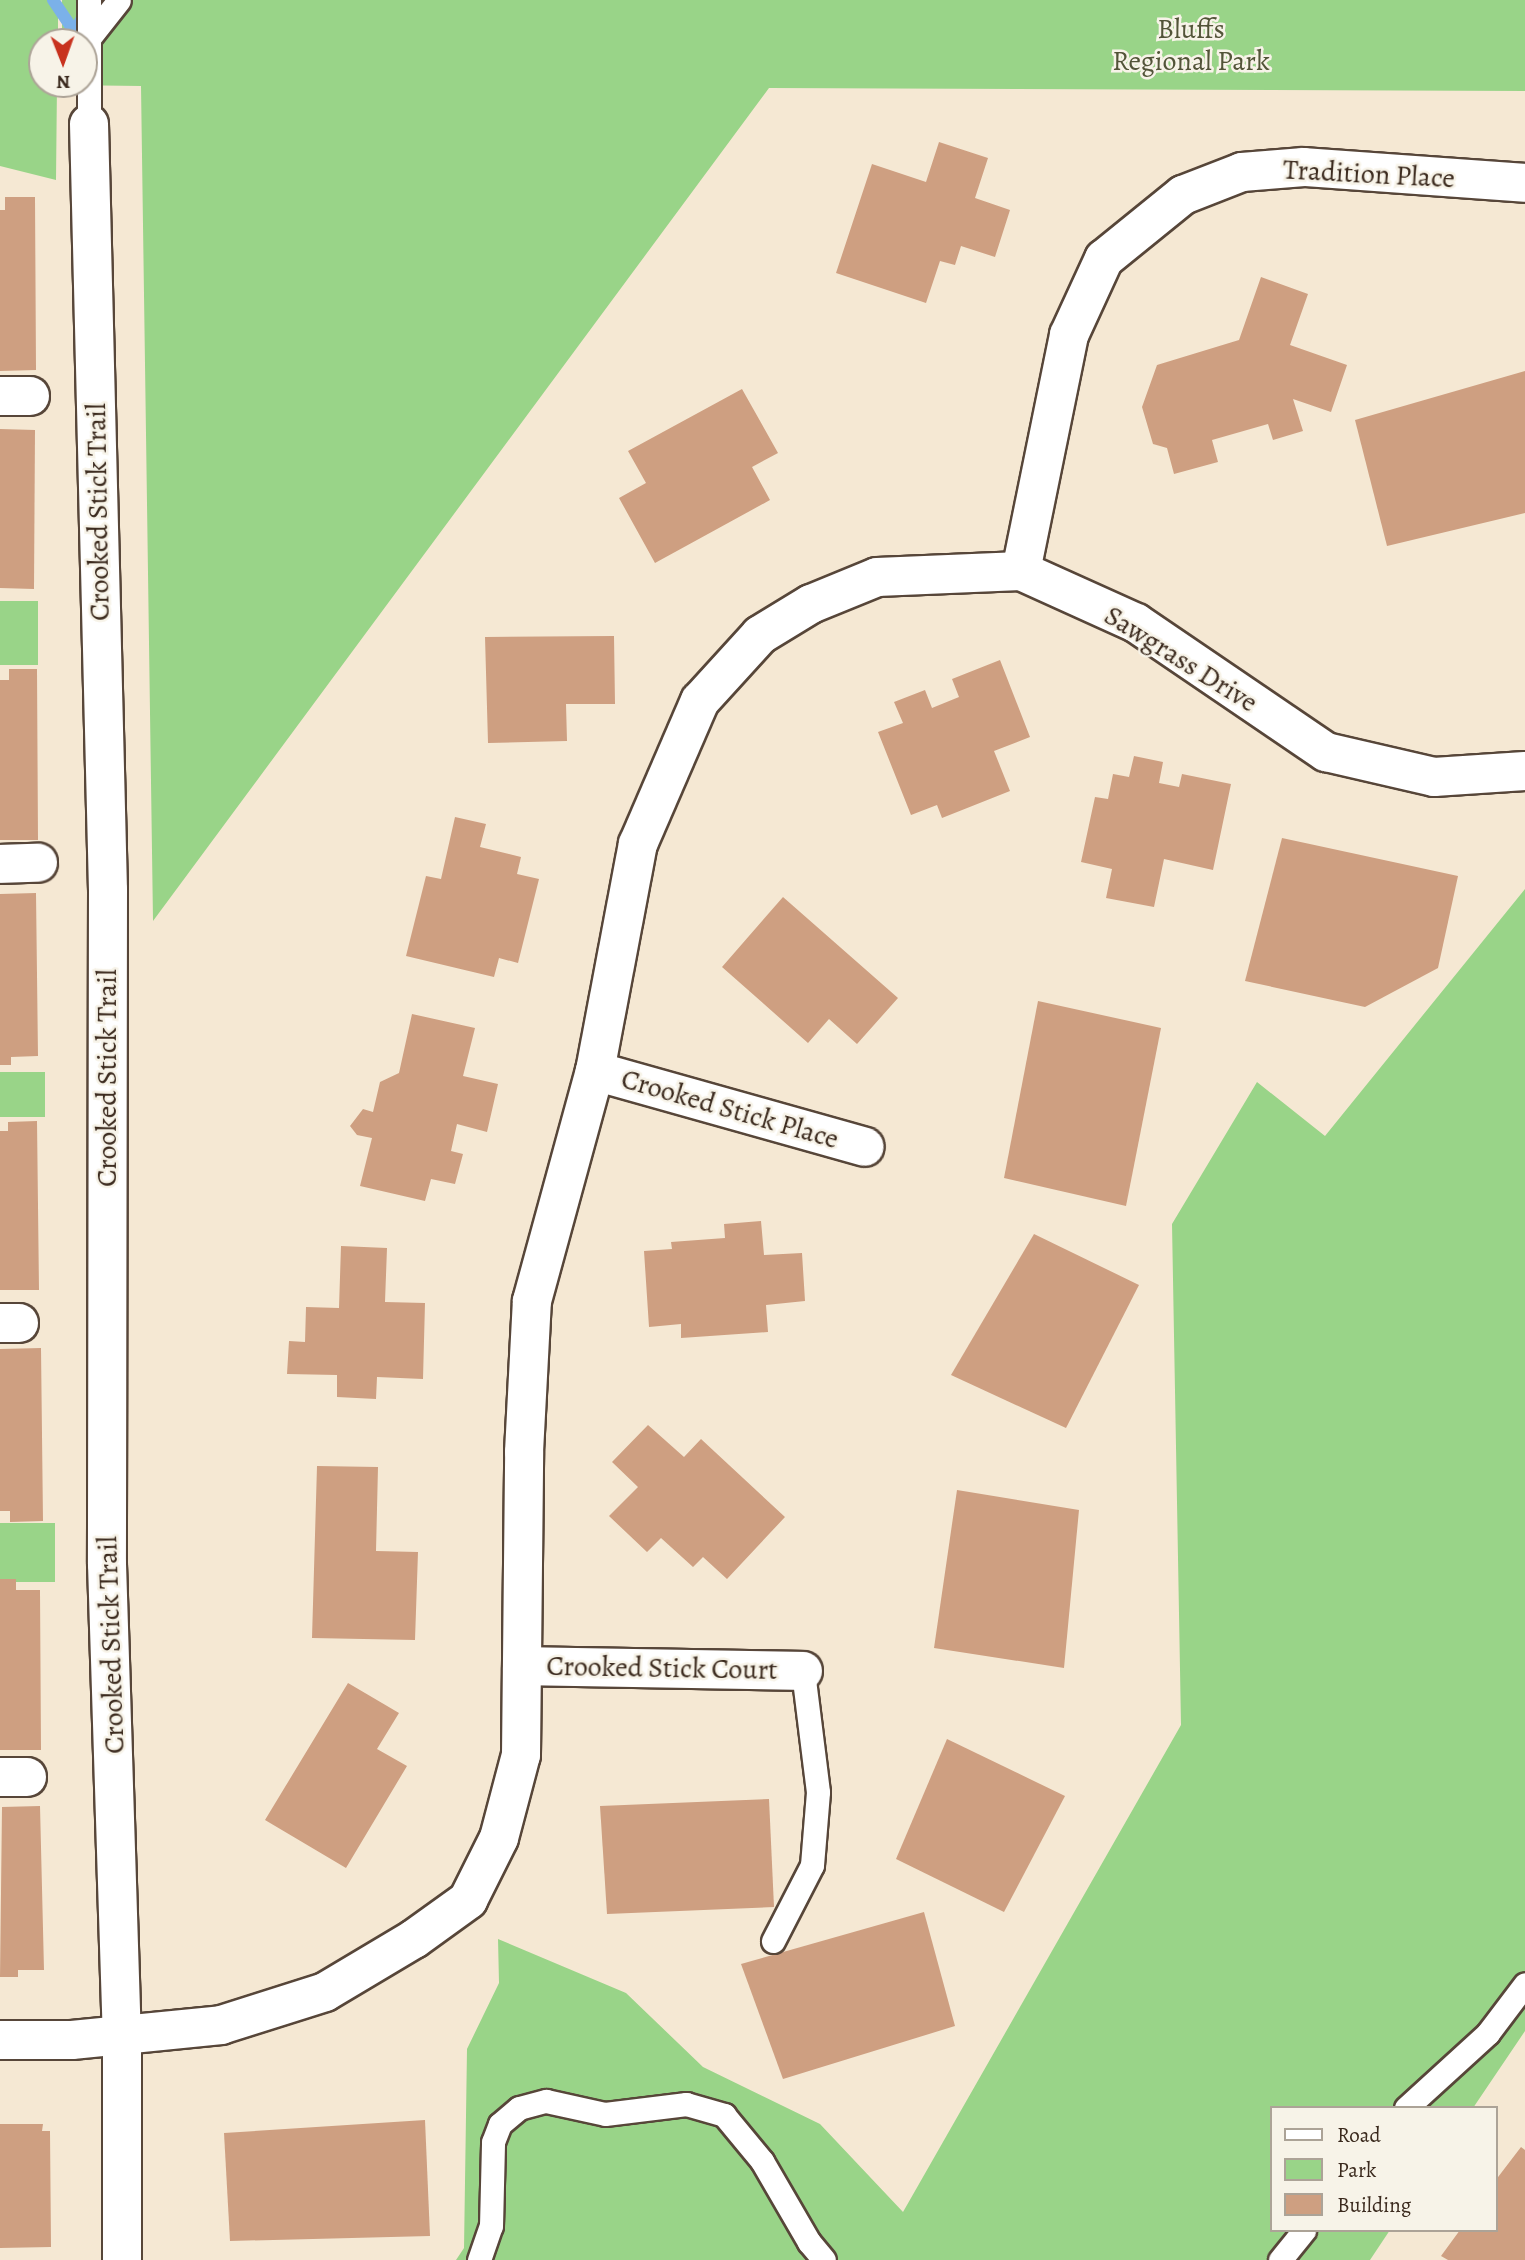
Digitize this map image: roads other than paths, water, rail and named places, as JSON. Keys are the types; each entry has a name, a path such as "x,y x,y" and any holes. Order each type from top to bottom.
{"street":[{"name":"Crooked Stick Trail","path":"89,124 108,890 107,1564 122,2033 122,2260"},
{"name":"Tradition Place","path":"1021,571 1069,335 1104,259 1183,195 1242,172 1304,167 1525,183"},
{"name":"Sawgrass Drive","path":"595,1071 638,845 700,701 760,635 811,604 877,577 1021,571 1136,624 1326,752 1434,777 1525,771"},
{"path":"0,864 38,863"},
{"path":"0,2040 72,2040 221,2025 324,1992 414,1939 468,1900 499,1838 521,1755 524,1452 532,1301 595,1071"},
{"name":"Crooked Stick Place","path":"595,1071 864,1147"},
{"name":"Crooked Stick Court","path":"522,1666 803,1671"}],"lane":[{"path":"89,0 89,28"},
{"path":"97,28 119,0"},
{"path":"89,98 89,124"},
{"path":"774,1941 812,1865 818,1792 803,1671"},
{"path":"1408,2106 1488,2033 1525,1984"},
{"path":"479,2260 491,2226 493,2142 500,2124 519,2108 546,2101 604,2114 685,2104 724,2115 762,2161 808,2242 824,2260"},
{"path":"1280,2260 1302,2232"}],"waterway":[{"path":"53,0 71,27 76,29 81,20"}],"park label":[{"name":"Bluffs Regional Park","path":"1191,45"}]}
